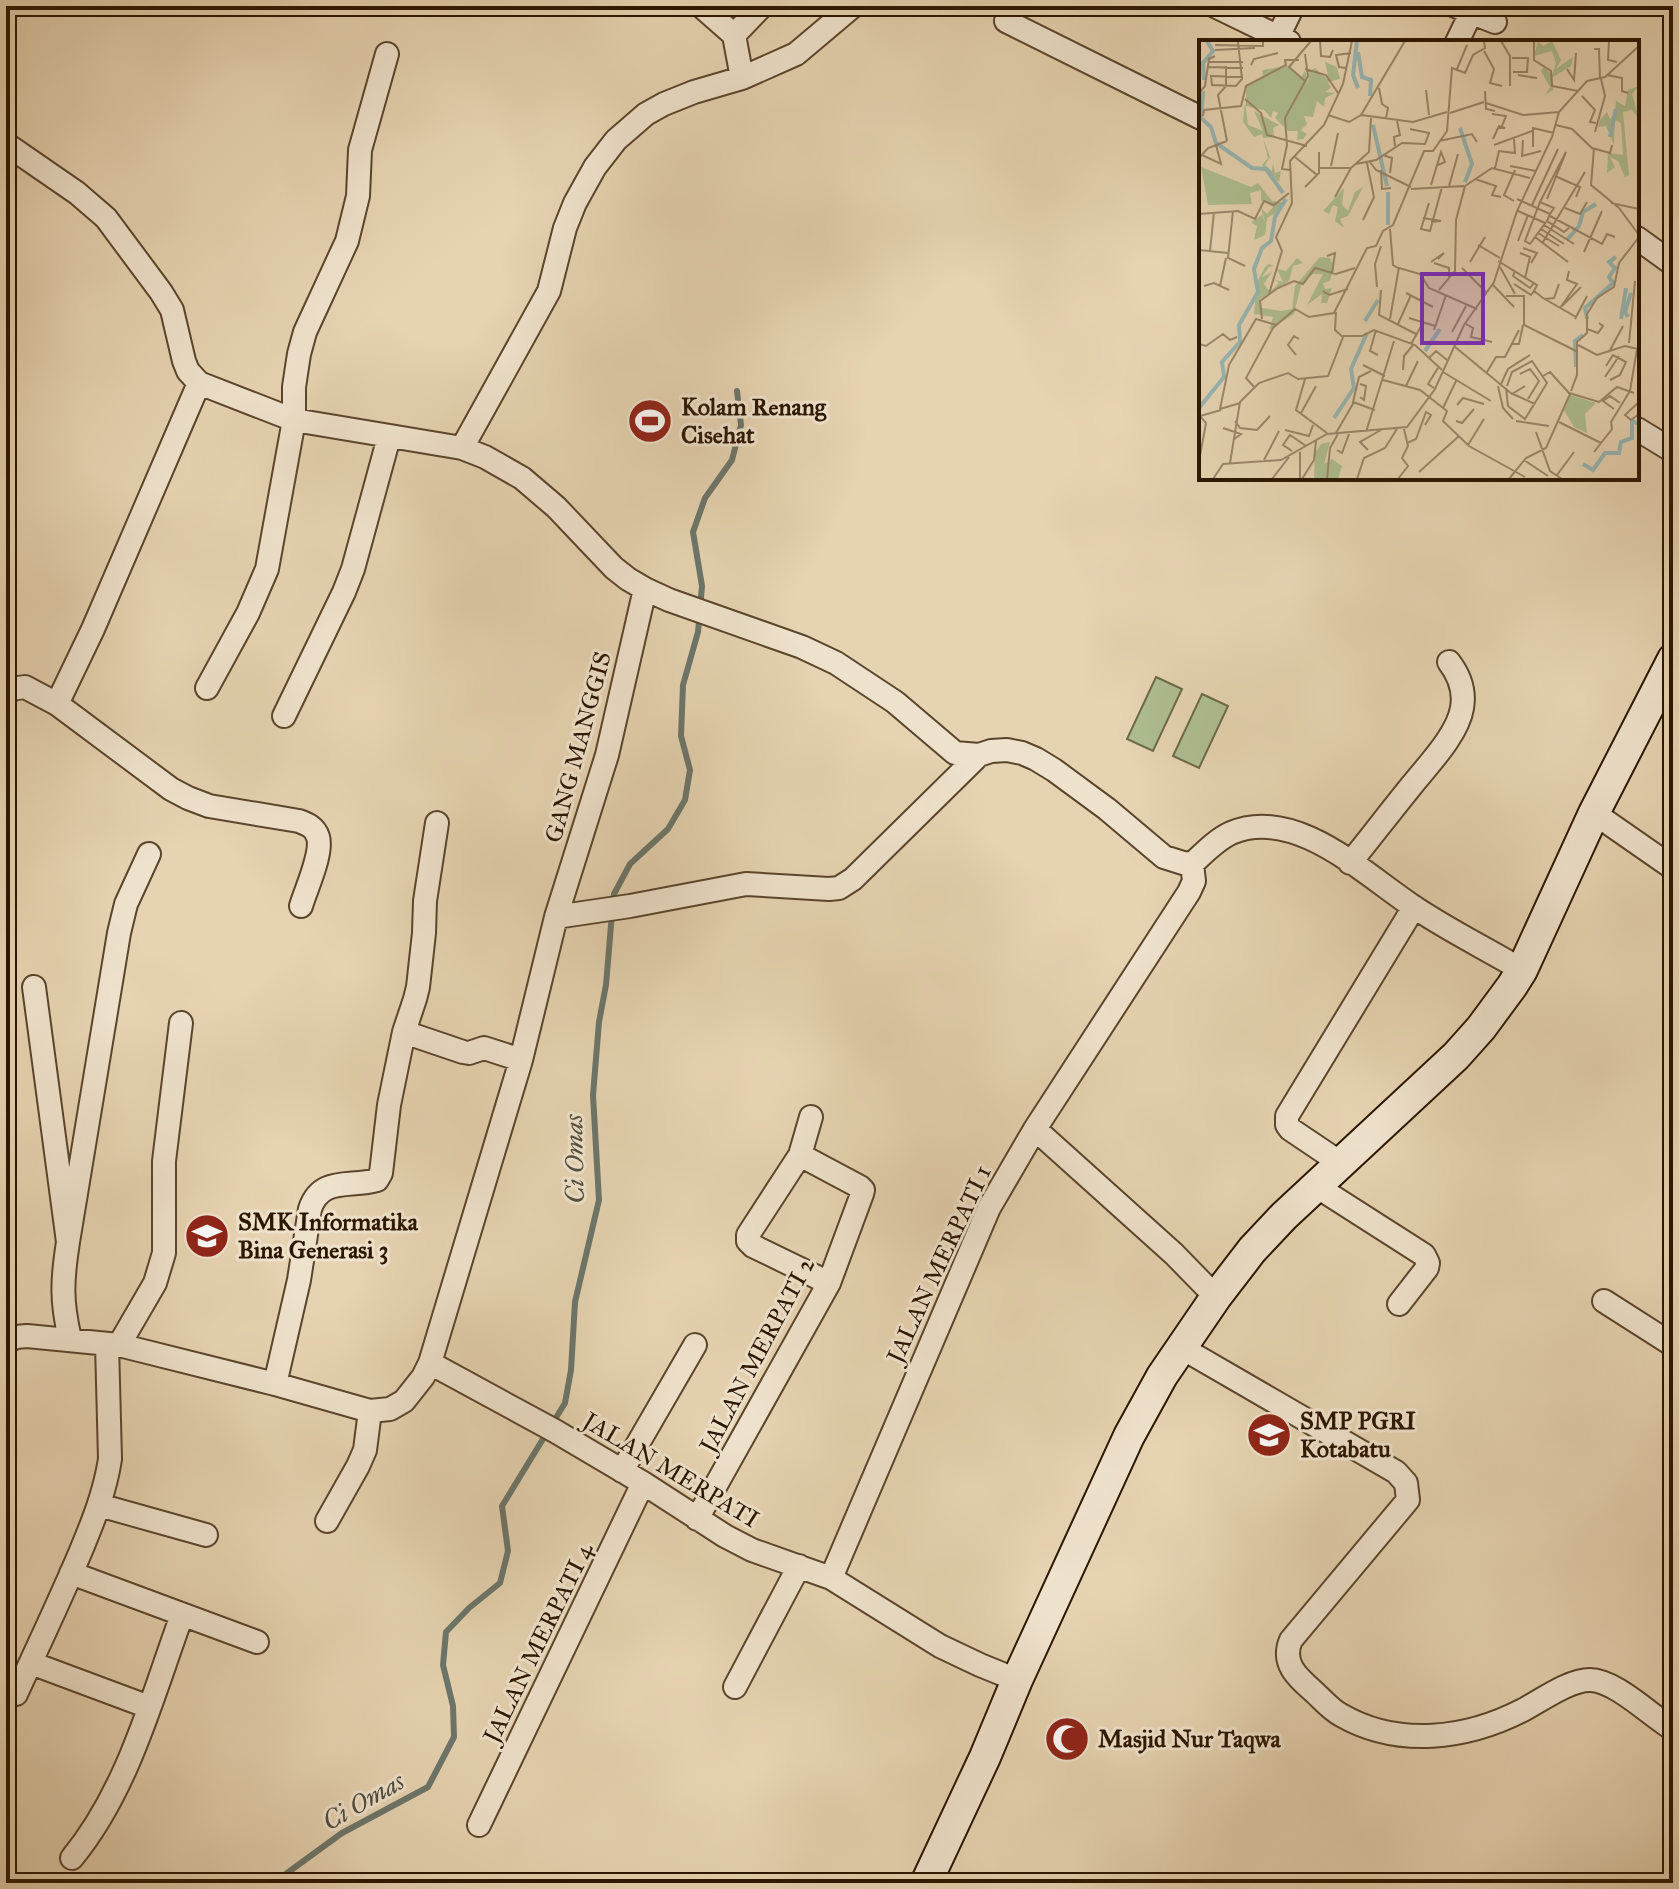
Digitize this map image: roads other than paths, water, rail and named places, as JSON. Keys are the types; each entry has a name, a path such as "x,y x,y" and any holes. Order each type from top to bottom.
{"main road":[{"path":"926,1883 1129,1436 1154,1389 1252,1250 1456,1056 1500,1004 1522,970 1594,813 1673,659"}],"street":[{"path":"701,6 734,35 742,78"},
{"path":"734,35 762,6"},
{"path":"462,448 549,291 565,228 575,203 595,167 616,140 646,114 694,92 742,78 796,54 853,6"},
{"path":"1013,6 1006,21 1199,117"},
{"path":"1215,6 1284,40 1293,6"},
{"path":"1457,40 1463,9 1495,22"},
{"path":"207,688 248,613 267,569 294,420 294,387 299,354 305,332 347,241 358,196 360,150 387,54"},
{"path":"6,144 77,193 106,218 172,310 184,361 199,383 294,420 462,448 485,457 522,478 556,507 628,579 669,600 802,647 836,663 895,702 955,753 979,755 1007,750 1036,759 1107,809 1164,857 1192,864 1233,832 1261,827 1297,833 1323,845 1414,907 1522,970"},
{"path":"1639,239 1673,264"},
{"path":"57,704 93,629 199,383"},
{"path":"1639,430 1673,451"},
{"path":"284,716 353,569 389,437"},
{"name":"GANG MANGGIS","path":"370,1411 390,1409 404,1401 430,1363 521,1060 556,917 607,755 645,589"},
{"path":"1350,863 1454,729 1462,710 1462,690 1457,673 1449,662"},
{"path":"6,695 11,689 25,687 57,704 171,789 188,798 209,806 299,821 311,826 318,837 318,853 301,906"},
{"path":"556,917 746,884 839,888 853,879 979,755"},
{"path":"1594,813 1673,868"},
{"path":"275,1384 313,1201 319,1192 331,1186 377,1180 381,1173 389,1105 404,1032 418,987 425,901 437,823"},
{"path":"70,1339 62,1280 68,1242 119,933 126,904 149,854"},
{"name":"JALAN MERPATI 1","path":"831,1578 989,1208 1035,1129 1189,892 1194,881 1192,864"},
{"path":"1342,1164 1290,1129 1287,1116 1414,907"},
{"path":"34,987 68,1242"},
{"path":"16,1694 99,1505 110,1459 113,1344 155,1283 164,1253 164,1161 181,1023"},
{"path":"404,1032 463,1052 484,1048 521,1060"},
{"path":"811,1117 800,1155 748,1235 748,1241 829,1283"},
{"path":"1035,1129 1164,1245 1216,1297"},
{"name":"JALAN MERPATI 2","path":"697,1519 829,1283 863,1190 800,1155"},
{"path":"1316,1186 1424,1255 1427,1268 1399,1304"},
{"path":"1604,1301 1673,1345"},
{"path":"9,1337 113,1344 370,1411 365,1450 327,1521"},
{"path":"622,1471 695,1345"},
{"path":"1182,1348 1396,1472 1406,1483 1408,1500 1288,1646 1293,1671 1338,1714 1370,1729 1412,1737 1448,1734 1483,1727 1574,1683 1592,1680 1607,1684 1673,1729"},
{"name":"JALAN MERPATI","path":"430,1363 555,1431 752,1550 831,1578 940,1646 1017,1680"},
{"name":"JALAN MERPATI 4","path":"479,1825 643,1483"},
{"path":"99,1505 206,1535"},
{"path":"735,1687 799,1566"},
{"path":"71,1573 257,1642"},
{"path":"72,1858 113,1793 134,1746 182,1615"},
{"path":"31,1663 149,1707"}],"waterway":[{"name":"Ci Omas","path":"613,902 630,864 668,829 685,800 690,770 681,736 683,685 698,632 702,586 693,532 705,498 732,460 741,425 737,391"},
{"name":"Ci Omas","path":"278,1883 283,1876 342,1833 428,1787 454,1737 453,1706 443,1665 446,1632 500,1583 508,1551 502,1506 565,1403 571,1370 575,1302 599,1200 593,1095 612,913"}],"place":[{"name":"Kolam Renang Cisehat","path":"650,421"},
{"name":"SMK Informatika Bina Generasi 3","path":"207,1236"},
{"name":"SMP PGRI Kotabatu","path":"1269,1435"},
{"name":"Masjid Nur Taqwa","path":"1067,1739"}]}
